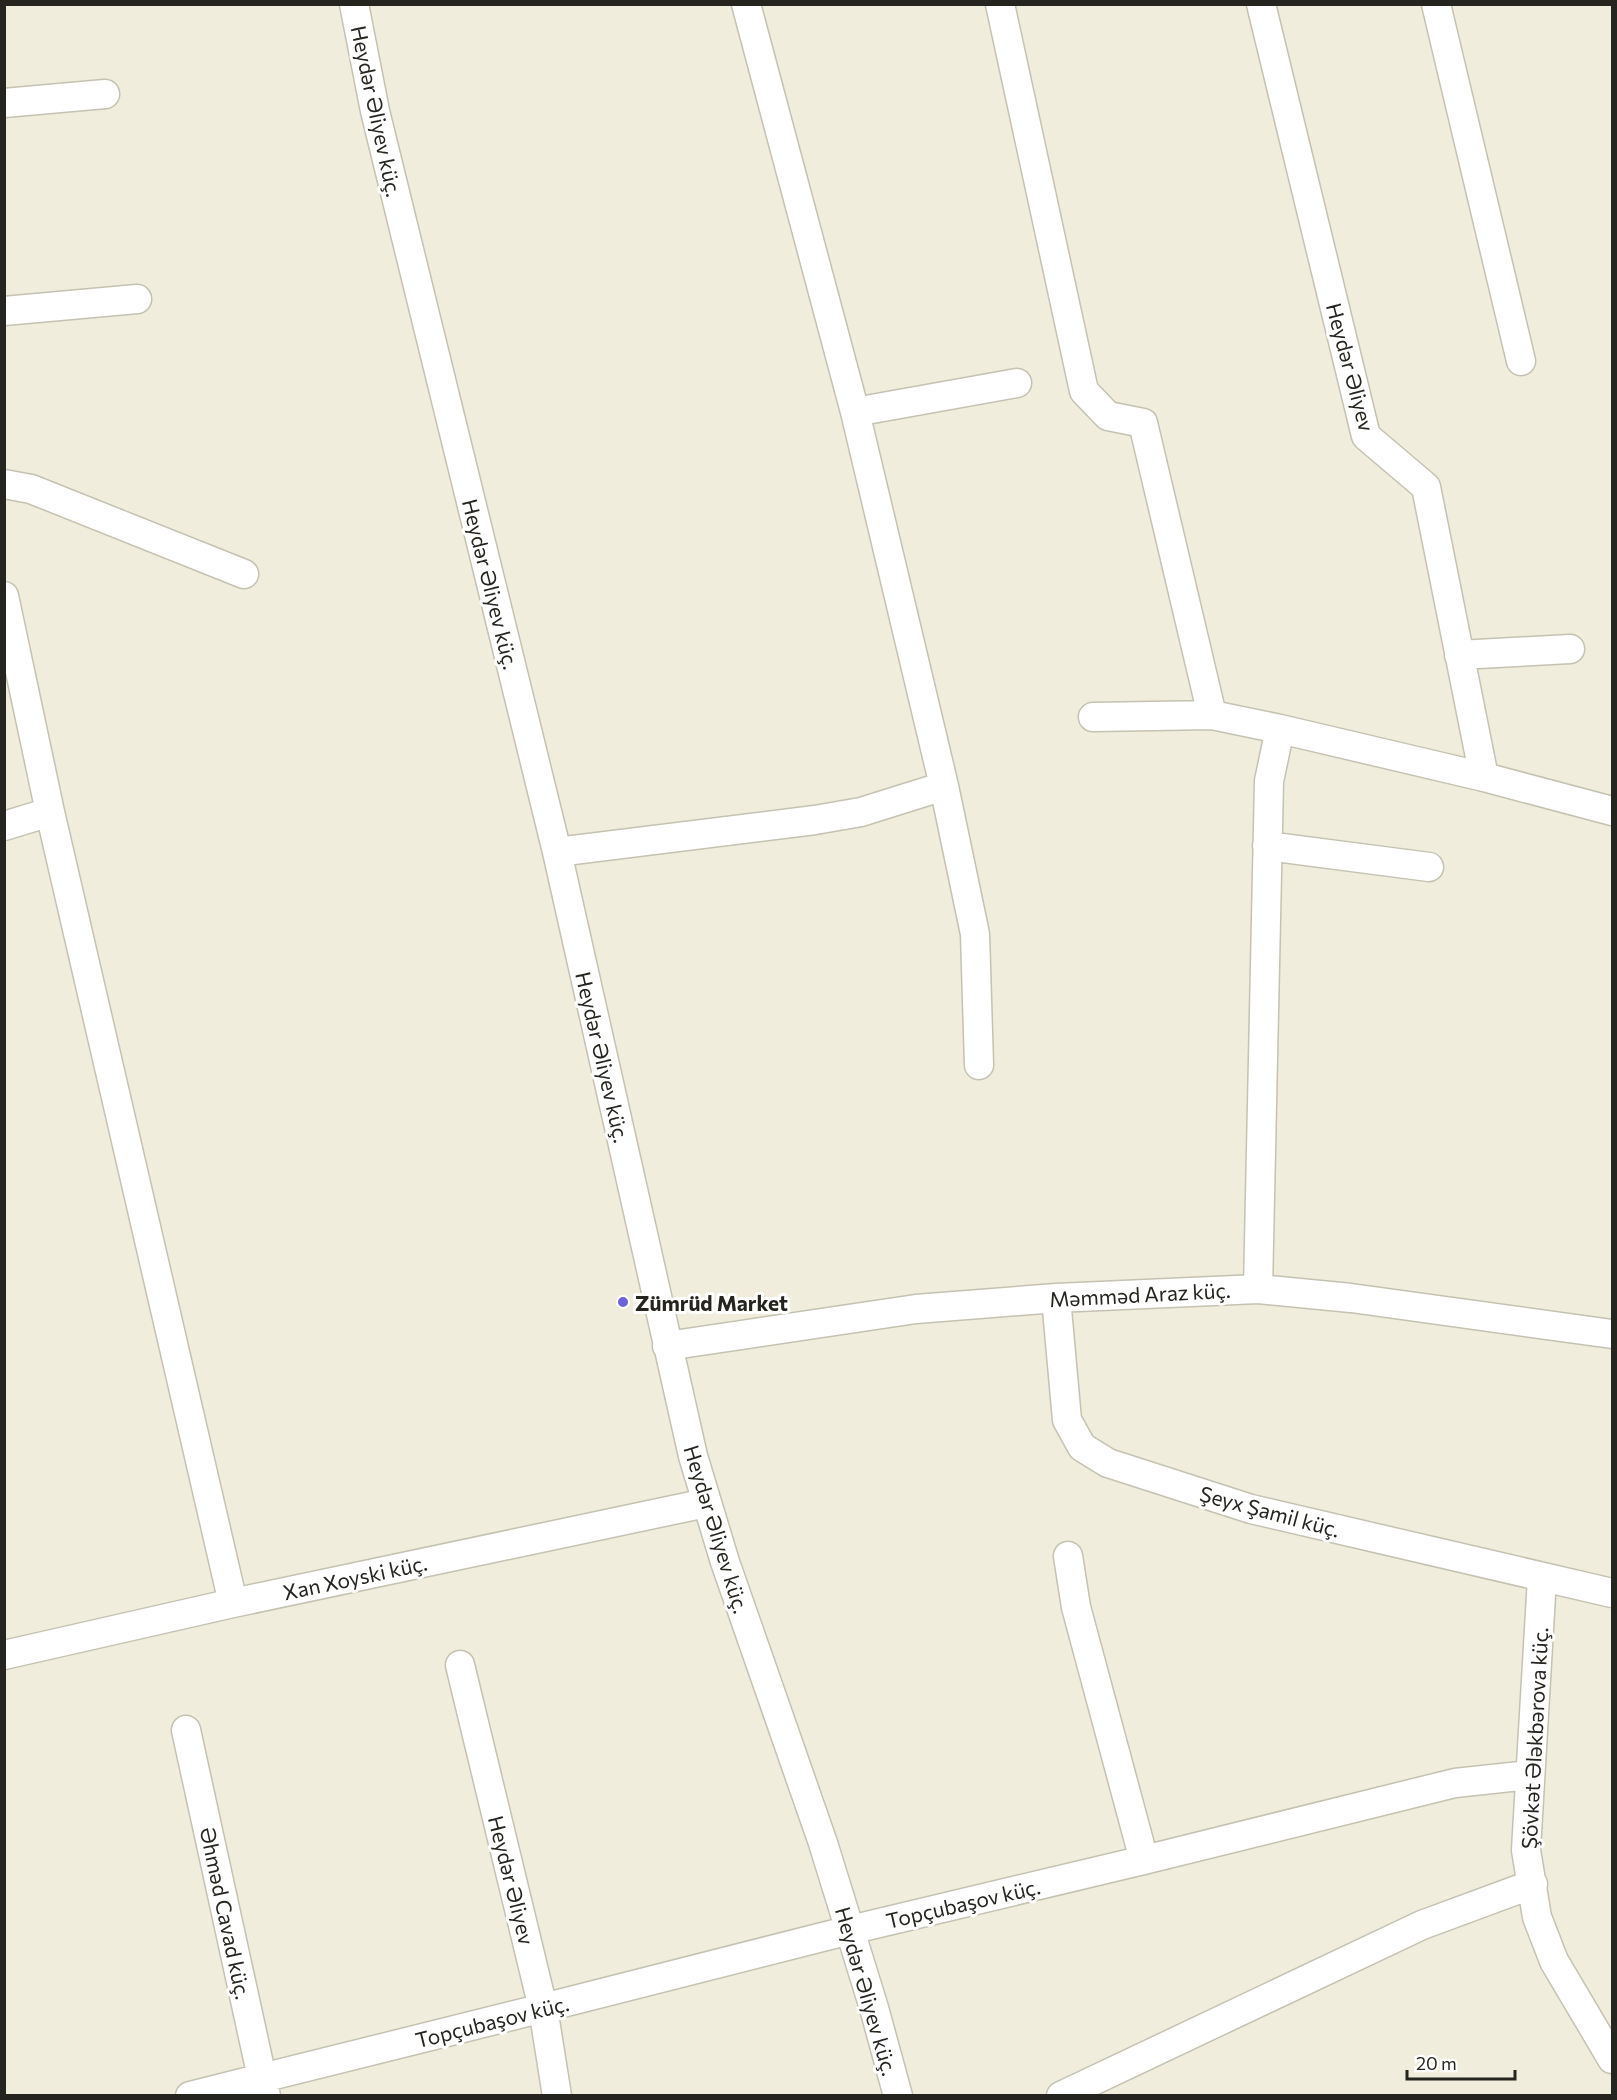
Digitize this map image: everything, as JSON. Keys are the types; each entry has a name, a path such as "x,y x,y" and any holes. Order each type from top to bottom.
{"street":[{"name":"Heydər Əliyev küç.","path":"354,4 375,111 557,852 667,1346 706,1503 823,1844 898,2096"},
{"path":"746,4 855,412 944,786 975,934 979,1065"},
{"path":"1000,4 1084,391 1108,416 1143,423 1212,715"},
{"name":"Heydər Əliyev","path":"1261,4 1366,436 1426,487 1484,777"},
{"path":"1436,4 1521,361"},
{"path":"4,103 105,94"},
{"path":"4,311 137,299"},
{"path":"855,412 1017,383"},
{"path":"4,484 31,489 244,574"},
{"path":"4,596 50,812 233,1603"},
{"path":"1459,655 1570,650"},
{"path":"1093,717 1212,715 1484,777 1612,811"},
{"path":"1258,1289 1269,781 1280,729"},
{"path":"557,852 815,820 861,812 944,786"},
{"path":"4,826 50,812"},
{"path":"1268,846 1429,867"},
{"name":"Məmməd Araz küç.","path":"667,1346 916,1309 1056,1298 1258,1289 1351,1298 1612,1334"},
{"name":"Şeyx Şamil küç.","path":"1056,1298 1067,1420 1082,1447 1108,1463 1251,1509 1612,1593"},
{"name":"Xan Xoyski küç.","path":"4,1655 233,1603 706,1503"},
{"path":"1068,1556 1076,1607 1144,1860"},
{"name":"Şövkət Ələkbərova küç.","path":"1542,1578 1526,1850 1537,1917 1554,1961 1612,2059"},
{"name":"Heydər Əliyev","path":"460,1665 543,2008 557,2096"},
{"name":"Əhməd Cavad küç.","path":"186,1730 264,2087"},
{"name":"Topçubaşov küç.","path":"190,2096 264,2087 543,2008 850,1930 1455,1783 1530,1775"},
{"path":"1061,2096 1422,1925 1533,1884"}],"place":[{"name":"Zümrüd Market","path":"623,1302"}]}
